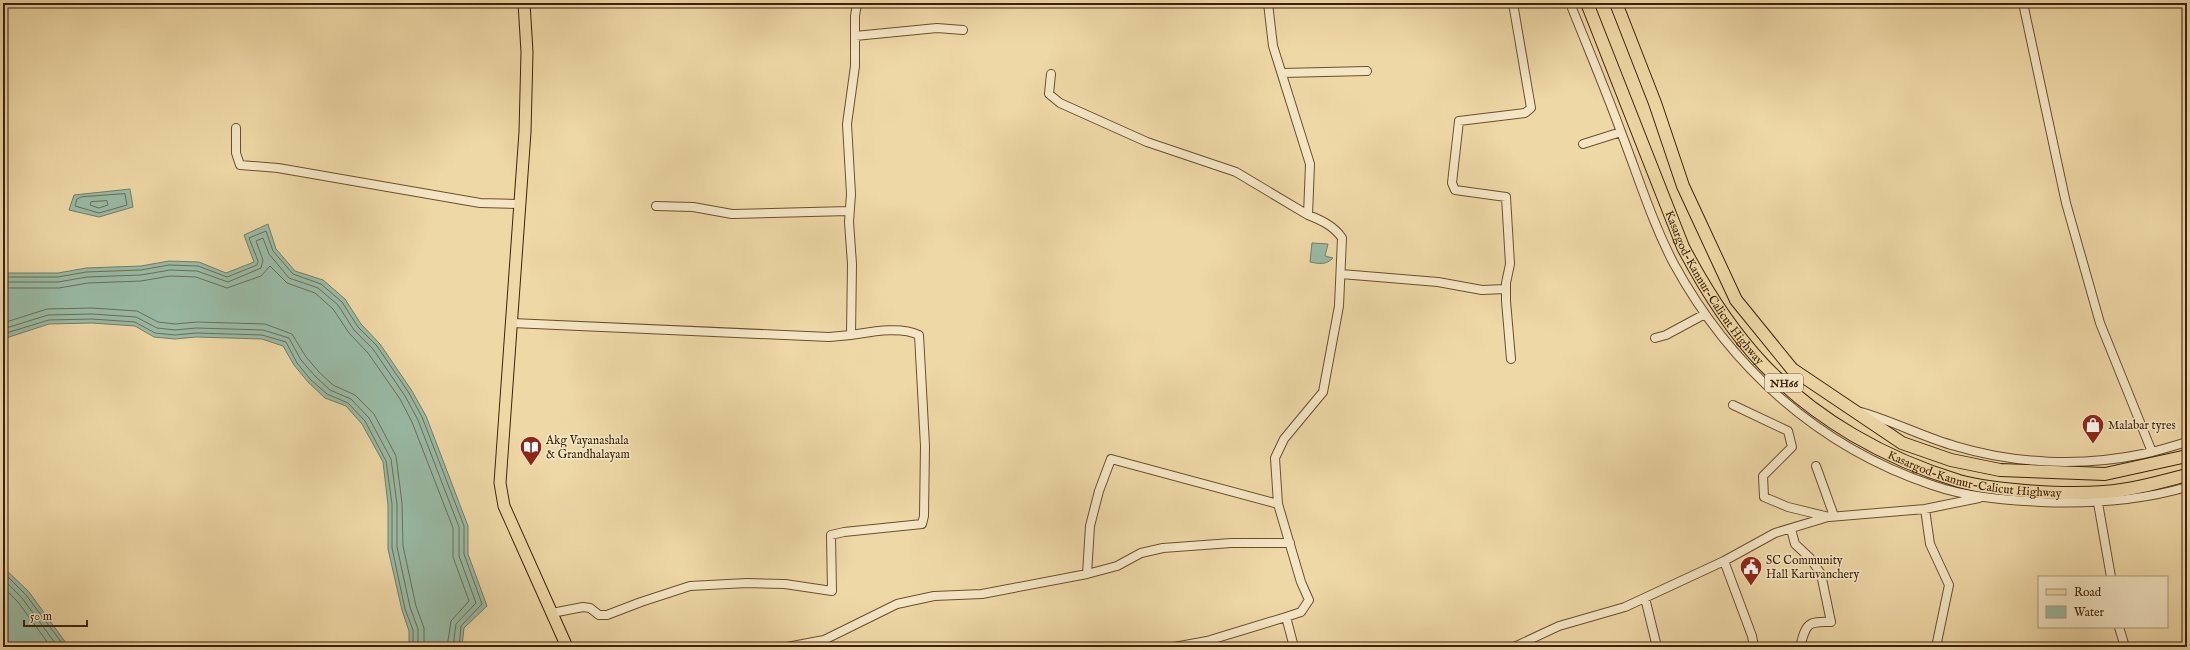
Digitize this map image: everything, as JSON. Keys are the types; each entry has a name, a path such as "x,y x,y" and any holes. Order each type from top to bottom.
{"highway":[{"name":"Kasargod-Kannur-Calicut Highway","path":"1587,3 1683,247 1702,283 1729,323 1763,364 1800,399 1845,431 1903,461 1960,481 2012,489 2104,492 2148,485 2187,475"},
{"name":"Kasargod-Kannur-Calicut Highway","path":"1616,3 1655,103 1683,186 1736,300 1792,369 1902,443 1951,460 2000,470 2105,474 2174,461 2187,456"}],"main road":[{"path":"524,3 527,52 525,132 500,483 502,496 567,647"}],"street":[{"path":"851,334 852,264 849,211 851,194 847,124 855,66 857,3"},
{"path":"1268,3 1273,46 1310,164 1308,215"},
{"path":"1511,359 1506,289 1510,264 1506,197 1455,190 1452,183 1459,121 1525,113 1531,108 1513,3"},
{"path":"1570,3 1657,226 1674,264 1705,314 1758,378 1795,411 1839,442 1886,466 1932,486 1983,497 2031,502 2084,504 2160,494 2187,488"},
{"path":"2023,3 2066,203 2100,323 2152,452"},
{"path":"855,36 937,28 963,30"},
{"path":"1282,73 1367,71"},
{"path":"1051,74 1049,94 1060,103 1147,142 1236,172 1308,215 1324,222 1339,233 1342,238 1339,306 1323,392 1284,439 1275,458 1278,504 1301,582 1309,600 1301,612 1207,641 1174,647"},
{"path":"236,128 236,153 240,165 278,168 480,203 519,204"},
{"path":"1583,144 1621,132"},
{"path":"656,206 693,207 732,214 849,211"},
{"path":"1341,274 1438,282 1482,290 1506,289"},
{"path":"1655,338 1666,335 1705,314"},
{"path":"512,323 821,336 884,331 912,332 919,335 926,446 924,516 922,524 844,532 831,535 832,591 785,584 748,583 690,586 607,615 599,615 590,608 552,613"},
{"path":"1733,406 1788,431 1792,448 1763,476 1764,497 1788,507 1832,517"},
{"path":"1849,408 1893,422 1953,446 2003,458 2045,462 2102,460 2152,452 2187,442"},
{"path":"1087,574 1090,526 1099,490 1111,459 1278,504"},
{"path":"1816,466 1832,517"},
{"path":"1514,647 1559,626 1588,618 1645,598 1724,561 1775,533 1832,517 1925,509 1983,497"},
{"path":"2098,503 2110,576"},
{"path":"1925,509 1930,544 1949,585 1936,647"},
{"path":"1791,529 1795,544 1810,558 1820,574 1831,622 1814,621 1805,628 1800,647"},
{"path":"787,647 824,640 897,604 934,596 982,594 1087,574 1117,566 1141,553 1163,548 1231,543 1290,543"},
{"path":"1724,561 1752,636 1754,647"},
{"path":"1645,598 1657,647"},
{"path":"1286,617 1294,647"},
{"path":"2120,628 2125,647"}],"water":[{"path":"130,189 133,207 99,217 69,210 74,195"},
{"path":"268,224 276,249 295,271 323,280 345,299 361,324 380,344 412,391 426,416 468,526 468,554 487,606 464,628 462,647 409,647 409,631 402,610 388,549 388,505 383,462 362,424 346,406 325,398 308,382 294,365 283,346 262,339 196,337 175,339 154,337 135,326 92,323 49,324 6,338 3,337 3,273 58,273 86,268 141,266 169,261 199,262 226,273 254,262 244,235"},
{"path":"1312,243 1328,244 1325,256 1333,258 1328,262 1323,263 1310,262"},
{"path":"3,567 29,592 66,643 73,647 3,647"}],"place":[{"name":"Malabar tyres","path":"2093,444"},
{"name":"Akg Vayanashala & Grandhalayam","path":"531,466"},
{"name":"SC Community Hall Karuvanchery","path":"1751,586"}]}
